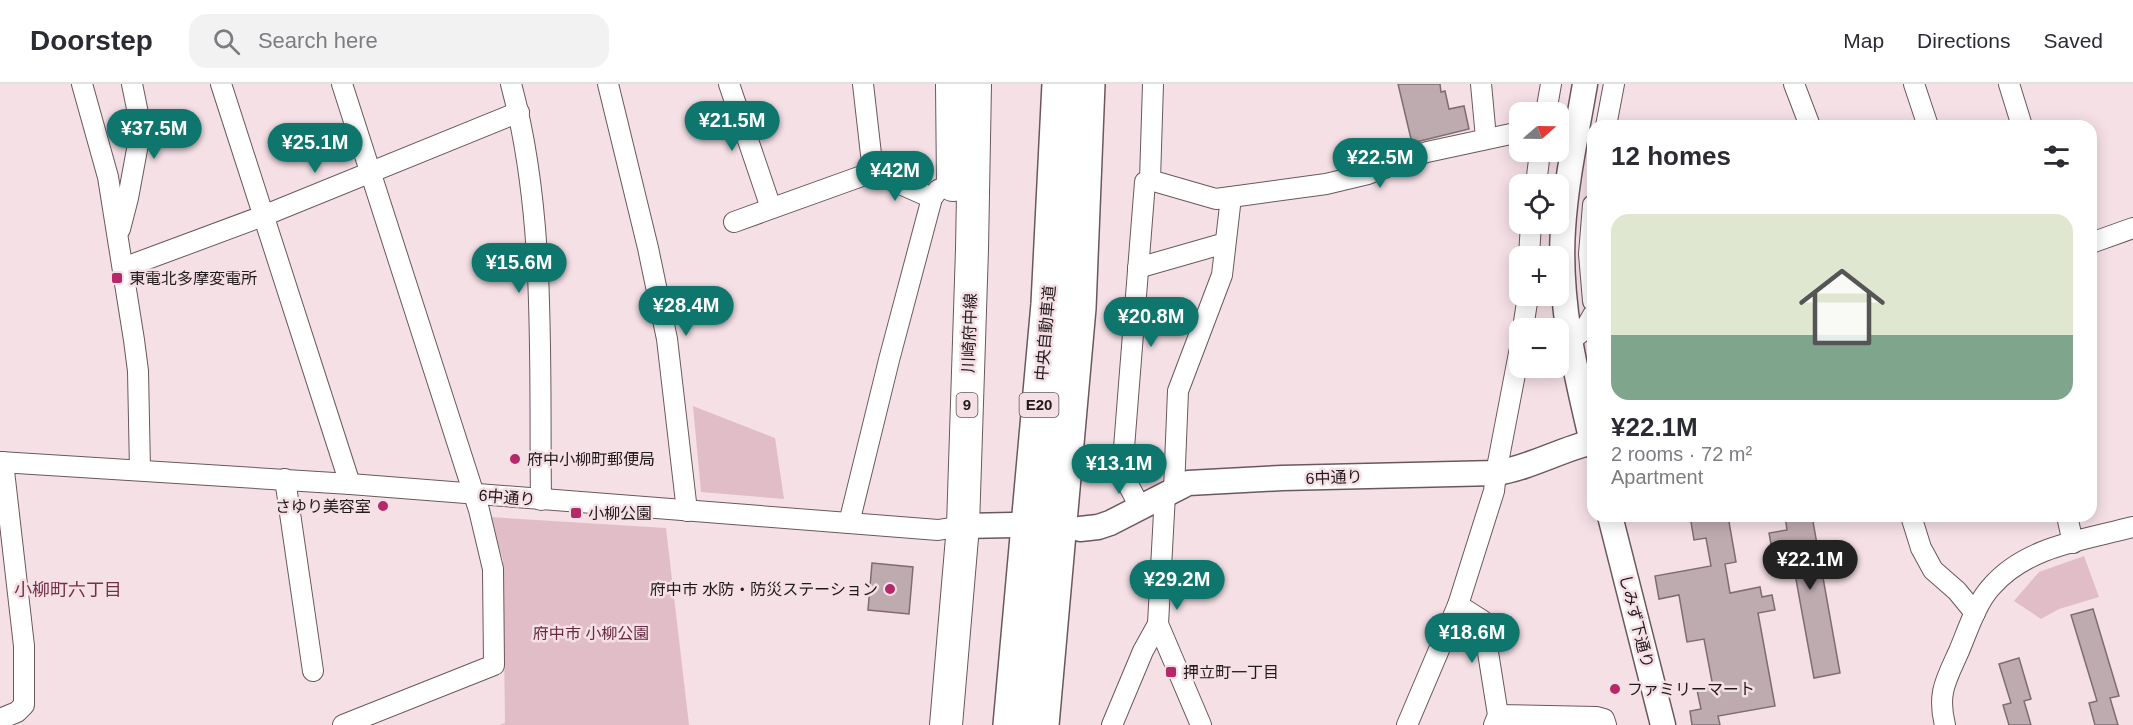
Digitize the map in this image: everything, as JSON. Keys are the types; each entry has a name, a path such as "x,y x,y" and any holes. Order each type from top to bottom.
{"highway":[{"name":"中央自動車道","path":"1010,725 1048,304 1059,84"},
{"name":"中央自動車道","path":"1042,725 1079,308 1088,84"}],"main road":[{"path":"951,84 943,191 970,329"},
{"name":"川崎府中線","path":"946,725 963,526 975,84"},
{"path":"972,249 993,182 995,84"}],"street":[{"path":"82,84 108,177 123,268 138,371 140,470"},
{"path":"118,235 128,198 141,128 132,84"},
{"path":"222,84 350,484"},
{"path":"342,84 475,495 493,569 494,665 343,725"},
{"path":"511,84 519,112 531,181 537,260 541,500"},
{"path":"608,84 648,248 667,339 687,511"},
{"path":"729,84 771,208"},
{"path":"863,84 873,172"},
{"path":"1150,180 1153,84"},
{"path":"1481,84 1486,138"},
{"path":"1548,102 1551,84"},
{"path":"1566,318 1563,289 1563,231 1585,84"},
{"path":"1607,120 1614,84"},
{"path":"1794,84 1808,120"},
{"path":"1914,84 1926,120"},
{"path":"2009,84 2020,120"},
{"path":"123,268 263,216 519,112"},
{"path":"1140,507 1122,473 1145,182 1150,180 1216,199 1326,184 1368,174 1427,152 1509,134"},
{"path":"734,222 873,172 943,191 889,360 849,523"},
{"path":"1112,725 1143,651 1158,624 1178,391 1222,275 1231,197"},
{"path":"2097,241 2133,228"},
{"path":"1138,268 1225,243"},
{"path":"1587,326 1569,342 1587,418"},
{"path":"1407,725 1458,605 1494,491 1514,378"},
{"name":"6中通り","path":"1080,529 1110,523 1188,483 1282,478 1496,473 1512,470 1587,445"},
{"path":"0,719 17,712 24,705 24,646 2,462"},
{"name":"6中通り","path":"2,462 350,484 938,530 963,526 1013,525"},
{"path":"285,480 313,671"},
{"name":"しみず下通り","path":"1612,522 1663,725"},
{"path":"1913,522 1933,570 1957,591 1976,613"},
{"path":"2068,522 2073,543"},
{"path":"1945,725 1941,703 1944,685 1990,587 2006,572 2039,552 2133,527"},
{"path":"1458,605 1483,621 1488,638 1496,720 1597,717 1604,719 1606,725"},
{"path":"1158,624 1201,725"}],"green space":[{"path":"693,406 775,438 784,499 701,492"},
{"name":"府中市 小柳公園","path":"490,517 666,528 689,725 499,725 505,723 503,560"},
{"path":"2084,556 2099,597 2059,609 2041,619 2014,601 2039,572"}],"building":[{"path":"1398,84 1440,84 1441,92 1445,91 1449,109 1464,106 1469,129 1412,143"},
{"path":"1691,522 1729,522 1736,562 1725,564 1730,593 1760,587 1762,597 1772,595 1775,610 1758,613 1775,706 1718,716 1720,725 1692,725 1690,711 1701,709 1697,690 1713,687 1704,639 1687,642 1679,595 1659,599 1655,576 1711,566 1706,538 1694,540"},
{"path":"1786,522 1813,522 1840,673 1814,678 1791,552 1773,555 1769,533 1787,530"},
{"name":"府中市 水防・防災ステーション","path":"872,563 913,567 909,614 868,610"},
{"path":"2093,609 2119,696 2110,698 2118,725 2095,725 2089,703 2097,701 2071,615"},
{"path":"2019,658 2031,699 2024,701 2031,725 2009,725 2003,705 2011,703 1999,664"}],"place":[{"name":"東電北多摩変電所","path":"117,278"},
{"name":"府中小柳町郵便局","path":"515,459"},
{"name":"さゆり美容室","path":"383,506"},
{"name":"小柳公園","path":"576,513"},
{"name":"府中市 水防・防災ステーション","path":"890,589"},
{"name":"押立町一丁目","path":"1171,672"},
{"name":"ファミリーマート","path":"1615,689"}],"district":[{"name":"小柳町六丁目","path":"68,590"}]}
